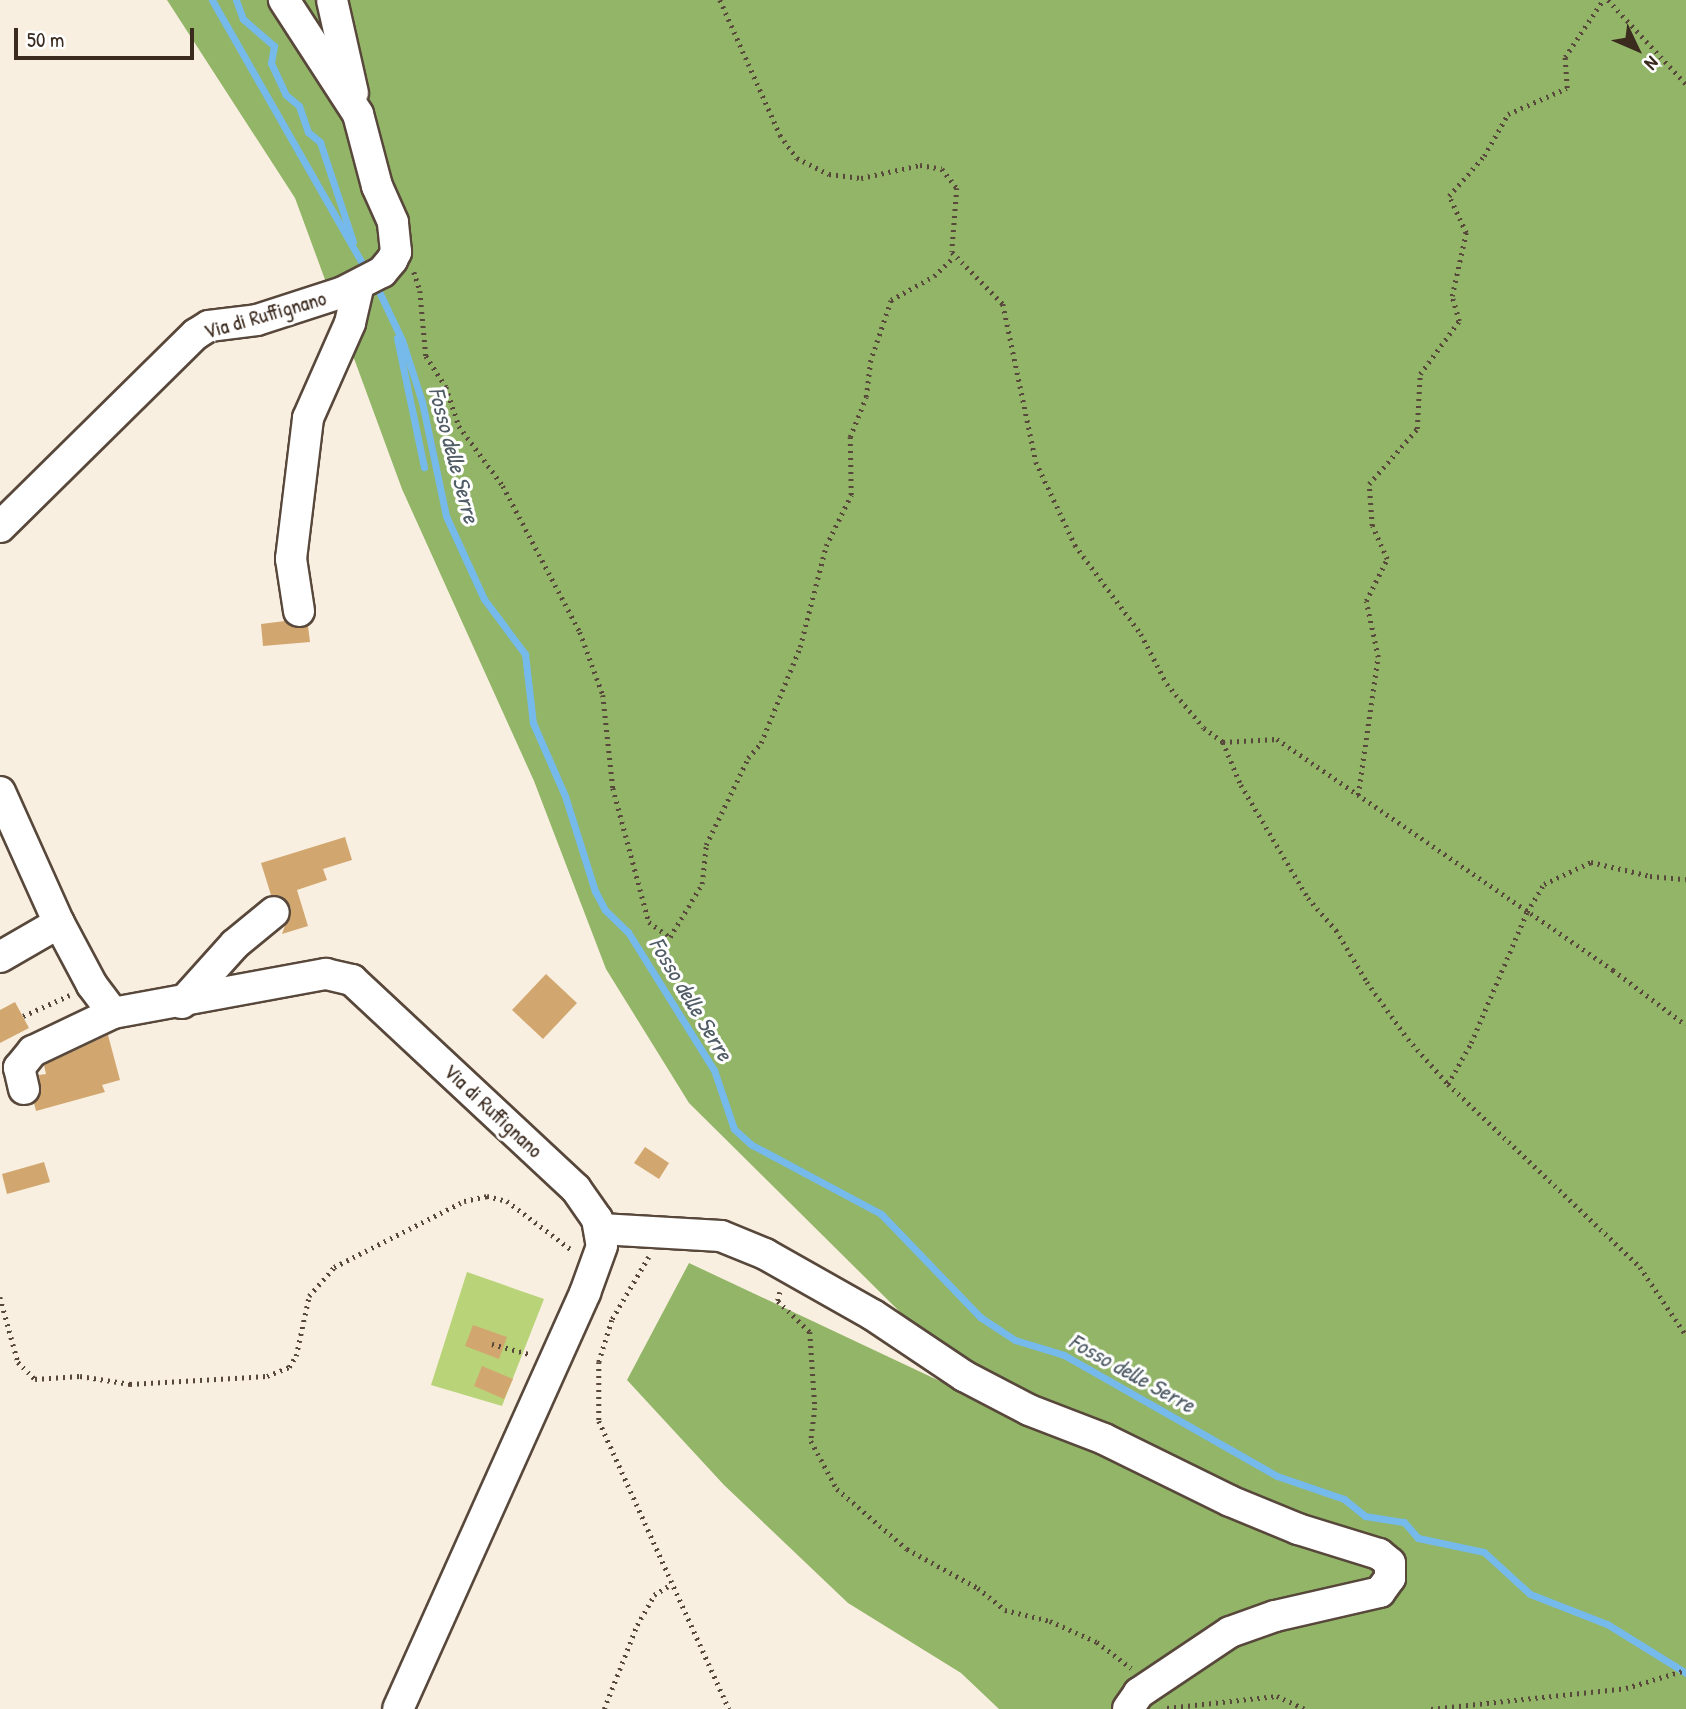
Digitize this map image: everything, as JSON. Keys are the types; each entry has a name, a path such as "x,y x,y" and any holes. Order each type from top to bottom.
{"street":[{"path":"284,0 358,114"},
{"path":"299,611 290,559 308,418 350,323 379,270 393,222 377,186 332,0"},
{"name":"Via di Ruffignano","path":"0,527 196,334 209,326 293,310 379,270"},
{"path":"0,792 59,923 92,985 113,1013"},
{"path":"183,1003 235,944 274,912"},
{"path":"0,957 59,923"},
{"name":"Via di Ruffignano","path":"24,1089 19,1068 33,1051 113,1013 183,1003 326,974 352,980 576,1189 601,1239"},
{"path":"398,1709 554,1362 601,1239 663,1231 721,1236 786,1266 873,1315 964,1376 1028,1410 1104,1439 1230,1501 1298,1529 1379,1554 1390,1563 1390,1578 1380,1592 1275,1616 1230,1632 1143,1699 1115,1709"}],"path":[{"path":"379,270 412,268 420,291 426,356 446,387 460,426 503,486 580,632 603,695 613,788 649,922 670,937 702,884 706,845 748,758 761,743 797,656 826,546 851,495 849,437 866,397 870,362 891,300 934,276 954,257 957,188 942,169 920,165 861,178 829,174 797,158 780,135 720,0"},
{"path":"1358,794 1378,657 1366,601 1387,559 1372,526 1369,484 1417,429 1420,374 1459,321 1452,296 1466,233 1449,196 1484,156 1508,114 1567,88 1565,57 1603,0"},
{"path":"1608,0 1686,84"},
{"path":"954,257 1003,304 1036,462 1075,545 1141,634 1167,684 1204,728 1223,742 1241,785 1308,898 1336,930 1367,982 1408,1039 1448,1084 1640,1267 1686,1335"},
{"path":"1223,742 1277,739 1686,1025"},
{"path":"1448,1084 1471,1043 1527,912 1544,884 1591,862 1650,876 1686,879"},
{"path":"23,1016 92,985"},
{"path":"0,1297 18,1362 35,1379 80,1376 130,1384 259,1377 277,1374 296,1356 309,1296 334,1267 464,1201 487,1196 507,1201 570,1250 601,1239"},
{"path":"663,1231 612,1320 599,1362 597,1398 606,1439 636,1499 670,1585 729,1709"},
{"path":"786,1266 778,1301 810,1332 815,1408 811,1441 837,1489 907,1549 978,1588 1005,1609 1050,1621 1097,1642 1143,1699 1277,1696 1305,1709"},
{"path":"492,1343 554,1362"},
{"path":"604,1709 637,1625 654,1595 670,1585"},
{"path":"1431,1709 1626,1688 1686,1670"}],"green space":[{"path":"167,0 1686,0 1686,1709 999,1709 961,1673 848,1603 724,1485 627,1380 689,1263 997,1408 689,1103 606,969 534,781 402,489 295,198"},
{"path":"467,1272 544,1299 502,1406 431,1385"}],"building":[{"path":"285,621 293,627 308,626 310,642 263,646 261,624"},
{"path":"345,837 352,860 323,869 327,880 297,890 308,926 282,934 291,908 281,896 271,895 261,863"},
{"path":"546,974 577,1003 543,1039 512,1010"},
{"path":"15,1002 29,1028 0,1043 0,1010"},
{"path":"108,1035 120,1080 102,1085 105,1092 36,1111 34,1103 41,1093 39,1075 46,1074 44,1065"},
{"path":"645,1147 669,1163 659,1179 634,1163"},
{"path":"44,1162 50,1182 7,1194 2,1174"},
{"path":"473,1325 507,1337 499,1359 465,1346"},
{"path":"482,1366 513,1379 504,1399 474,1386"}],"waterway":[{"name":"Fosso delle Serre","path":"212,0 368,273"},
{"path":"236,0 243,19 274,46 271,63 286,95 299,106 308,132 320,142 353,242"},
{"name":"Fosso delle Serre","path":"375,283 402,340 422,402 446,516 484,599 525,654 533,723 565,796 595,891 605,910 628,932 714,1070 734,1129 752,1145 881,1214 980,1317 1015,1340 1064,1355 1277,1476 1344,1499 1365,1516 1404,1522 1418,1538 1484,1552 1530,1594 1607,1624 1686,1673"},
{"path":"397,338 424,467"}]}
